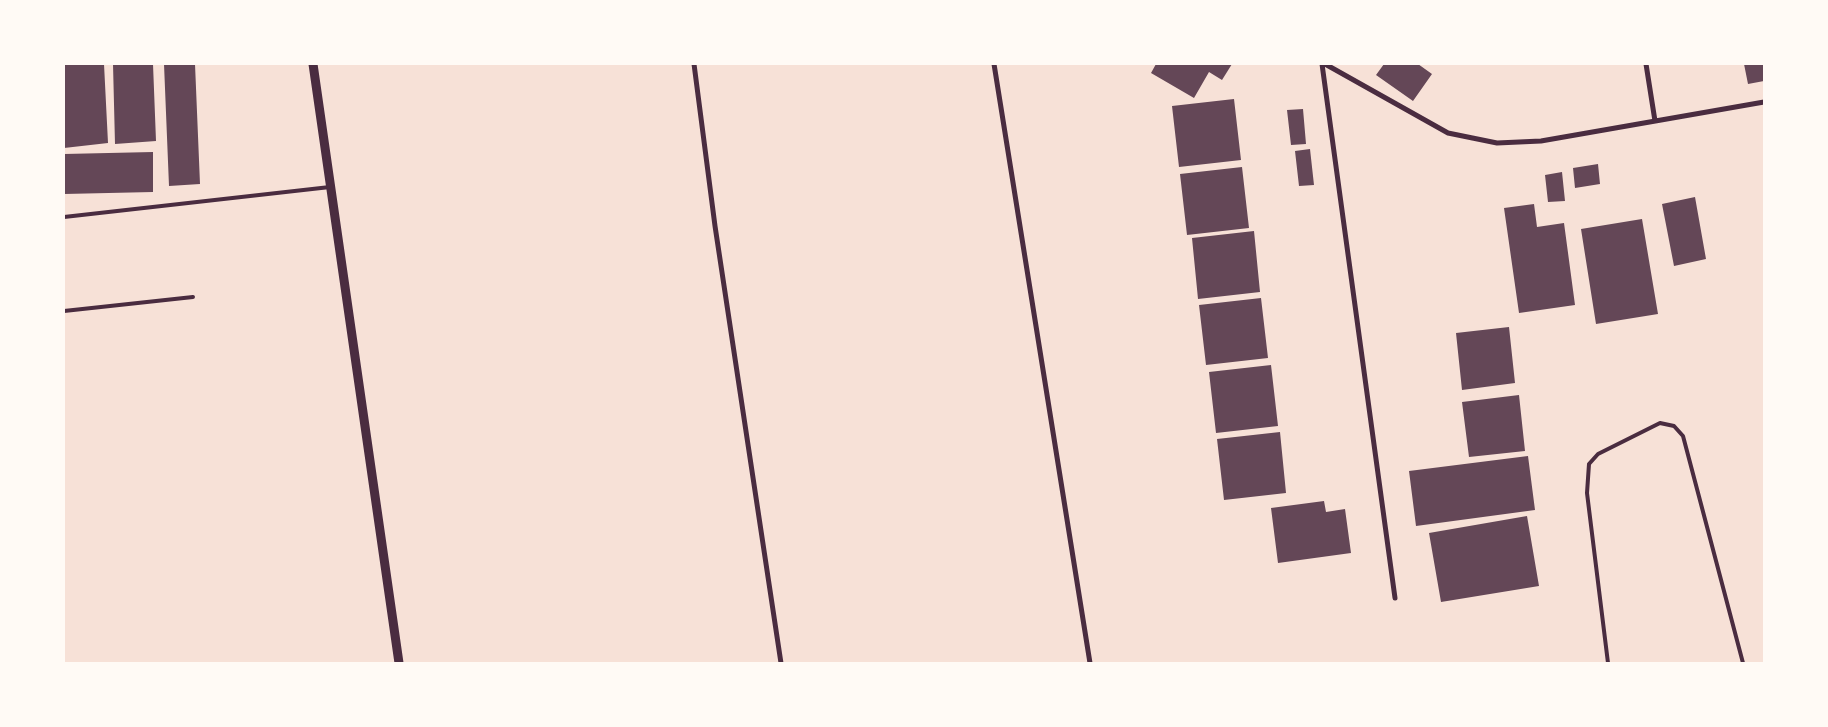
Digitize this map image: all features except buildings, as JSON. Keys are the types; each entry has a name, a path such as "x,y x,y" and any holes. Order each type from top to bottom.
{"street":[{"path":"313,64 399,663"},
{"path":"694,64 717,236 781,663"},
{"path":"994,64 1090,663"},
{"path":"1324,64 1448,134 1497,143 1541,141 1764,102"},
{"path":"1324,64 1395,598"},
{"path":"1646,64 1655,121"}],"lane":[{"path":"64,217 331,187"},
{"path":"64,311 193,297"},
{"path":"1608,663 1587,493 1589,464 1598,454 1660,423 1674,426 1682,436 1743,663"}]}
